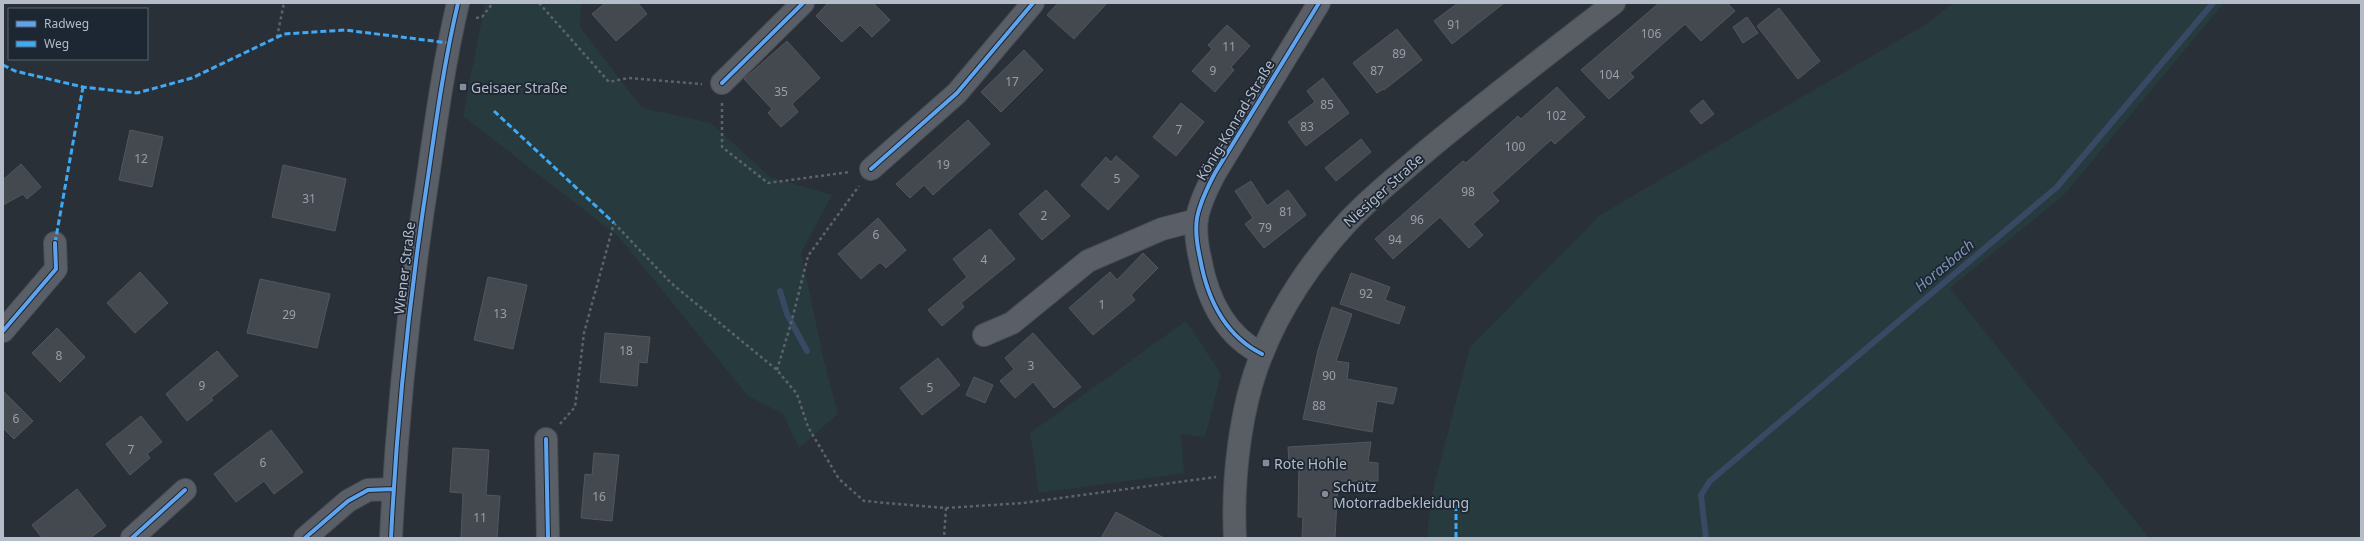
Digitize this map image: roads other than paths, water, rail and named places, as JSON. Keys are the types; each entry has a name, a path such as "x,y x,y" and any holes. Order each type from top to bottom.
{"main road":[{"name":"Niesiger Straße","path":"1235,538 1236,475 1243,428 1262,354 1279,318 1327,246 1360,208 1456,127 1614,3"}],"street":[{"name":"Wiener Straße","path":"391,538 393,489 402,378 414,267 441,84 458,3"},
{"path":"722,83 803,3"},
{"path":"870,169 957,93 1033,3"},
{"name":"König-Konrad-Straße","path":"1262,354 1248,347 1231,332 1213,303 1202,267 1197,241 1197,220 1201,202 1215,173 1319,3"},
{"path":"984,335 1012,323 1088,261 1162,229 1197,220"},
{"path":"3,331 56,269 55,243"},
{"path":"546,439 548,538"},
{"path":"305,538 348,501 368,490 393,489"},
{"path":"132,538 185,490"}],"waterway":[{"name":"Horasbach","path":"1706,538 1701,495 1710,481 2057,187 2213,3"},
{"path":"780,291 787,314 807,351"}],"place":[{"name":"Geisaer Straße","path":"463,87"},
{"name":"Rote Hohle","path":"1266,463"},
{"name":"Schütz Motorradbekleidung","path":"1325,494"}]}
